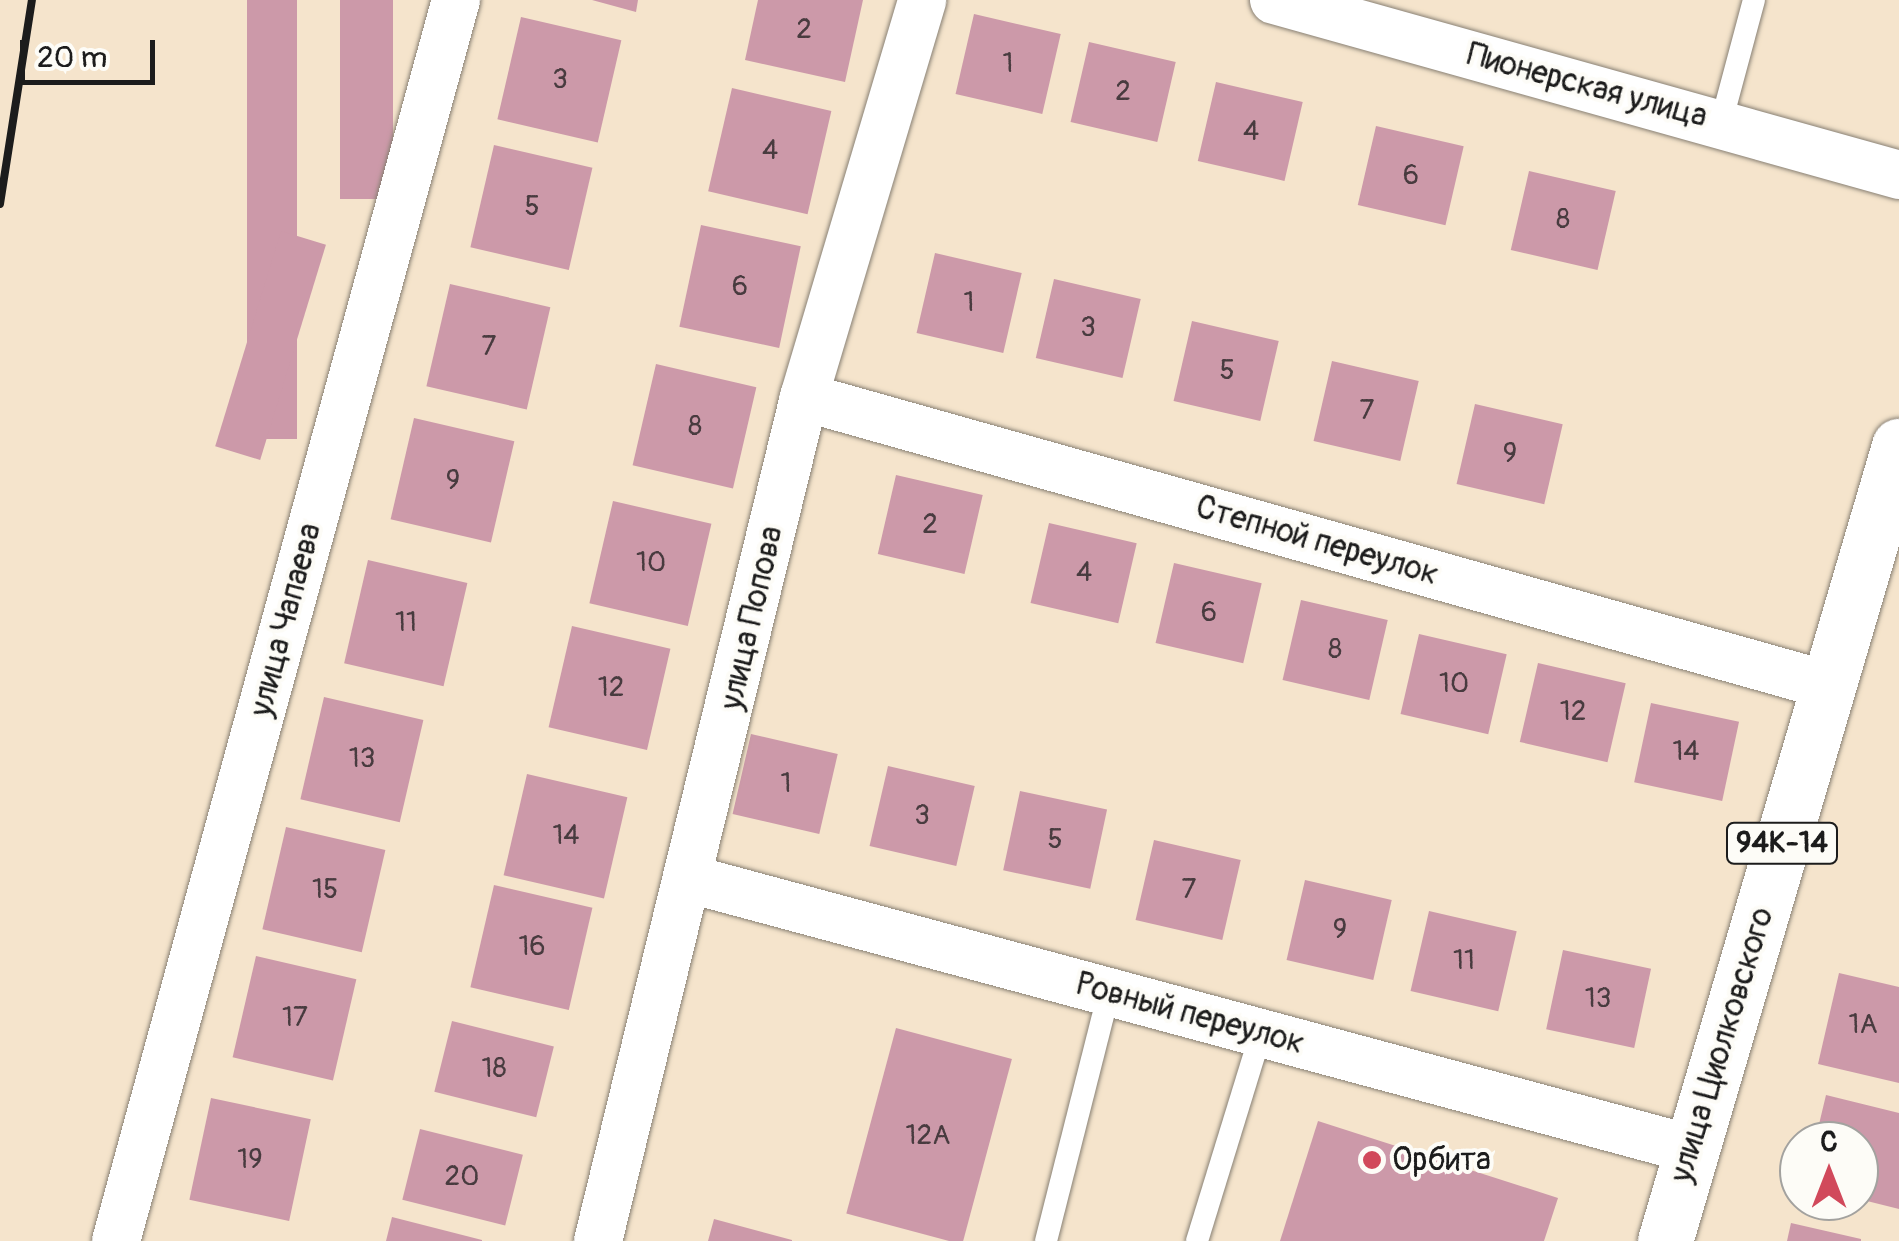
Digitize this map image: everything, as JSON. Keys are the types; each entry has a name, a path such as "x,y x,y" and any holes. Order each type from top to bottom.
{"main road":[{"name":"улица Циолковского","path":"1665,1241 1899,446"}],"street":[{"name":"улица Чапаева","path":"116,1241 456,0"},
{"name":"улица Попова","path":"598,1241 690,879 804,397 922,0"},
{"name":"Пионерская улица","path":"1274,0 1899,175"},
{"name":"Степной переулок","path":"804,397 1830,686"},
{"name":"Ровный переулок","path":"690,879 1691,1150"}],"lane":[{"path":"1721,124 1754,0"},
{"path":"1046,1241 1109,992"},
{"path":"1197,1241 1261,1033"}],"building":[{"path":"247,0 297,0 297,439 247,439"},
{"path":"340,0 393,0 393,199 340,199"},
{"path":"592,0 638,0 636,12"},
{"path":"758,0 863,0 845,82 745,60"},
{"path":"974,14 1061,34 1042,114 956,94"},
{"path":"521,17 621,40 598,142 497,119"},
{"path":"1089,42 1176,62 1157,142 1071,122"},
{"path":"1216,82 1303,102 1284,181 1198,161"},
{"path":"732,88 831,111 808,214 708,191"},
{"path":"1376,126 1464,146 1445,225 1358,205"},
{"path":"494,145 592,168 569,270 470,247"},
{"path":"1529,171 1616,191 1597,270 1511,250"},
{"path":"701,225 801,246 779,348 679,327"},
{"path":"281,231 326,245 260,460 215,446"},
{"path":"935,253 1022,273 1003,353 917,333"},
{"path":"1054,279 1141,299 1122,378 1036,358"},
{"path":"450,284 550,307 527,409 426,386"},
{"path":"1192,321 1279,341 1260,421 1174,401"},
{"path":"1332,361 1419,381 1400,461 1314,441"},
{"path":"656,364 756,387 733,489 633,465"},
{"path":"1475,404 1563,424 1544,504 1457,484"},
{"path":"414,418 514,441 491,543 391,519"},
{"path":"896,475 983,495 964,574 878,554"},
{"path":"613,501 711,524 688,626 589,603"},
{"path":"1049,523 1137,543 1118,623 1031,603"},
{"path":"368,560 467,583 444,686 344,663"},
{"path":"1174,563 1262,583 1243,663 1156,643"},
{"path":"1301,600 1388,620 1369,700 1283,680"},
{"path":"572,626 670,649 647,750 549,727"},
{"path":"1419,634 1507,654 1488,734 1401,714"},
{"path":"1538,663 1626,683 1607,762 1520,742"},
{"path":"324,697 423,720 400,822 300,799"},
{"path":"1651,703 1739,722 1722,801 1634,782"},
{"path":"751,734 838,754 819,834 733,814"},
{"path":"888,766 975,786 956,866 870,846"},
{"path":"527,774 627,797 604,899 504,875"},
{"path":"1020,791 1107,810 1090,889 1003,870"},
{"path":"286,827 385,850 362,952 262,929"},
{"path":"1154,840 1241,860 1222,940 1136,920"},
{"path":"1305,880 1392,900 1373,980 1287,960"},
{"path":"494,885 592,908 569,1010 470,987"},
{"path":"1429,911 1517,931 1498,1011 1411,991"},
{"path":"1563,950 1651,969 1634,1048 1546,1029"},
{"path":"256,956 356,979 333,1081 233,1057"},
{"path":"1839,973 1899,987 1899,1083 1818,1064"},
{"path":"452,1021 554,1046 536,1117 434,1092"},
{"path":"896,1028 1012,1059 963,1241 949,1241 846,1213"},
{"path":"1826,1095 1899,1113 1899,1209 1879,1204 1879,1121 1820,1121"},
{"path":"211,1098 311,1119 289,1221 189,1200"},
{"name":"Орбита","path":"1318,1121 1558,1198 1544,1241 1280,1241"},
{"path":"420,1129 523,1155 505,1225 402,1200"},
{"path":"392,1217 482,1240 482,1241 386,1241"},
{"path":"714,1219 792,1240 792,1241 708,1241"},
{"path":"1791,1223 1861,1239 1861,1241 1787,1241"}],"railway":[{"path":"0,204 32,0"}],"place":[{"name":"Орбита","path":"1372,1160"}]}
